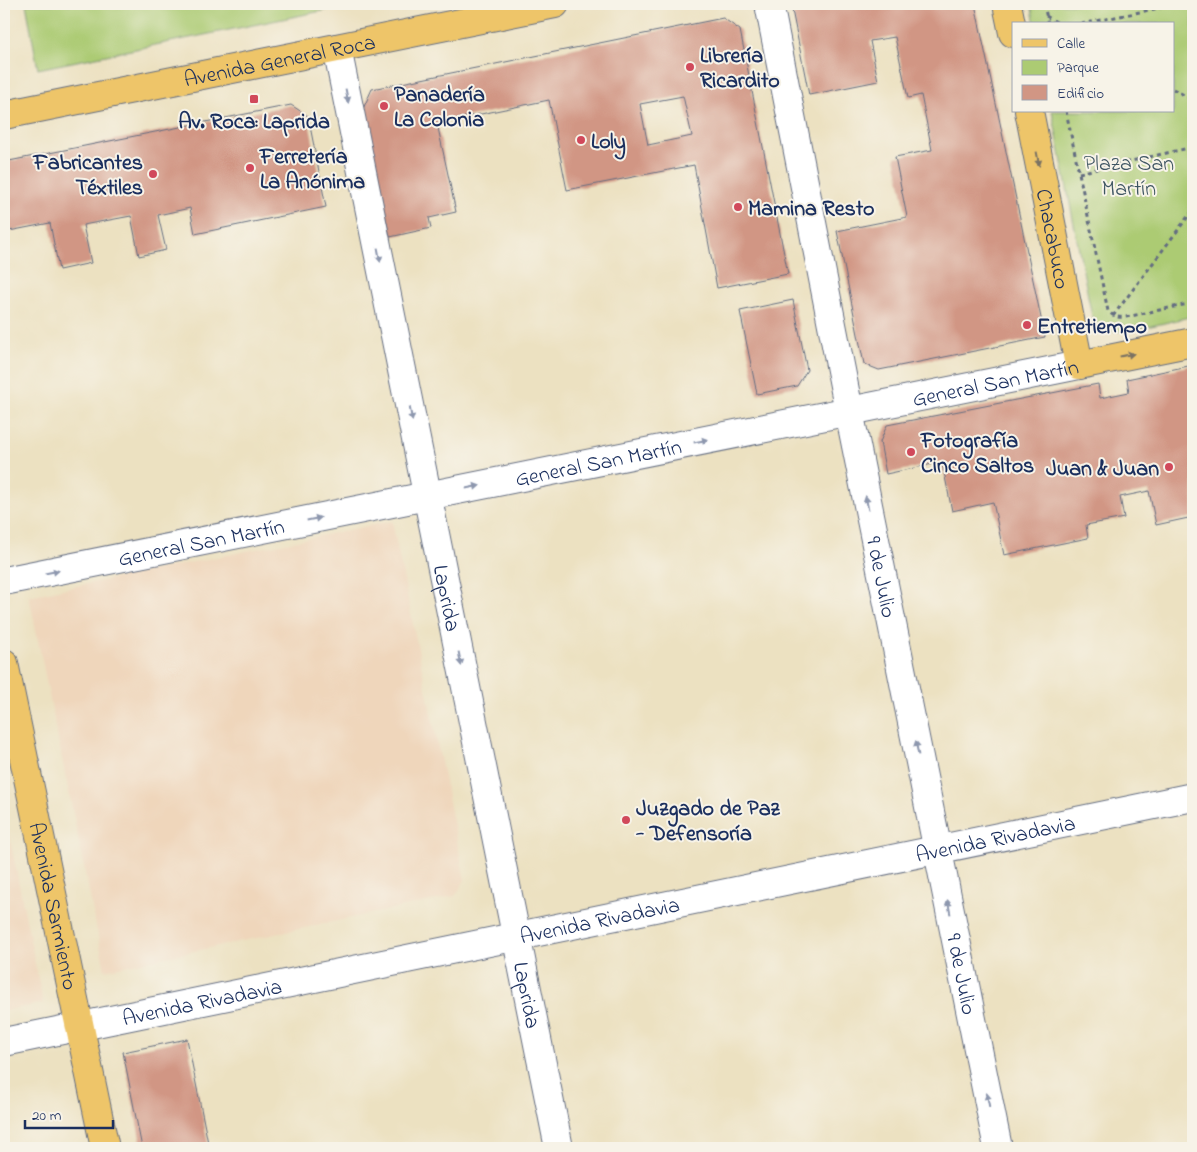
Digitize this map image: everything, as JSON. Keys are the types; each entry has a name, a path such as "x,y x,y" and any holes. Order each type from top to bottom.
{"main road":[{"name":"Avenida General Roca","path":"4,116 555,4"},
{"path":"1008,4 1012,27"},
{"name":"Chacabuco","path":"1029,112 1079,365"},
{"name":"General San Martín","path":"1079,365 1193,342"},
{"name":"Avenida Sarmiento","path":"4,663 105,1148"}],"street":[{"name":"9 de Julio","path":"769,4 998,1148"},
{"name":"Laprida","path":"337,48 559,1148"},
{"name":"General San Martín","path":"4,581 1079,365"},
{"name":"Avenida Rivadavia","path":"4,1042 1193,797"}],"path":[{"path":"1044,4 1048,22"},
{"path":"1092,22 1179,4"},
{"path":"1187,4 1193,20"},
{"path":"1046,16 1056,22"},
{"path":"1174,90 1193,100"},
{"path":"1066,112 1108,311 1113,316 1119,318 1193,303"},
{"path":"1078,173 1193,147"},
{"path":"1113,316 1193,210"}],"shaded area":[{"path":"392,521 465,880 455,896 105,970 29,596"},
{"path":"4,810 43,1003 4,1011"}],"green space":[{"path":"26,4 356,4 38,69"},
{"name":"Plaza San Martín","path":"1031,4 1193,4 1193,316 1151,326 1117,331 1104,330 1095,322 1092,317 1052,112 1174,112 1174,22 1035,22"}],"building":[{"path":"975,4 1045,337 879,370 864,364 837,231 907,217 895,157 932,150 921,95 908,98 895,37 870,41 878,81 809,95 791,5"},
{"path":"723,18 740,30 788,274 717,288 694,165 567,190 549,100 437,123 456,212 429,218 431,228 390,237 363,109 372,89","holes":["683,96 692,136 648,145 640,104"]},
{"path":"291,105 308,116 326,207 195,234 190,208 158,215 166,250 139,256 131,216 83,225 91,263 59,270 50,223 4,232 4,162"},
{"path":"793,300 807,370 797,386 757,394 740,311"},
{"path":"1193,365 1193,517 1156,525 1149,491 1120,497 1124,518 1086,525 1088,538 1004,555 993,502 952,511 942,462 886,474 880,442 887,425 1098,384 1100,398 1129,392 1127,379"},
{"path":"187,1039 209,1148 142,1148 123,1052"}],"place":[{"name":"Librería Ricardito","path":"690,67"},
{"name":"Av. Roca: Laprida","path":"254,99"},
{"name":"Panadería La Colonia","path":"384,106"},
{"name":"Loly","path":"581,140"},
{"name":"Ferretería La Anónima","path":"250,168"},
{"name":"Fabricantes Téxtiles","path":"153,174"},
{"name":"Mamina Resto","path":"738,207"},
{"name":"Entretiempo","path":"1027,325"},
{"name":"Fotografía Cinco Saltos","path":"911,452"},
{"name":"Juan & Juan","path":"1169,467"},
{"name":"Juzgado de Paz - Defensoría","path":"626,820"}]}
